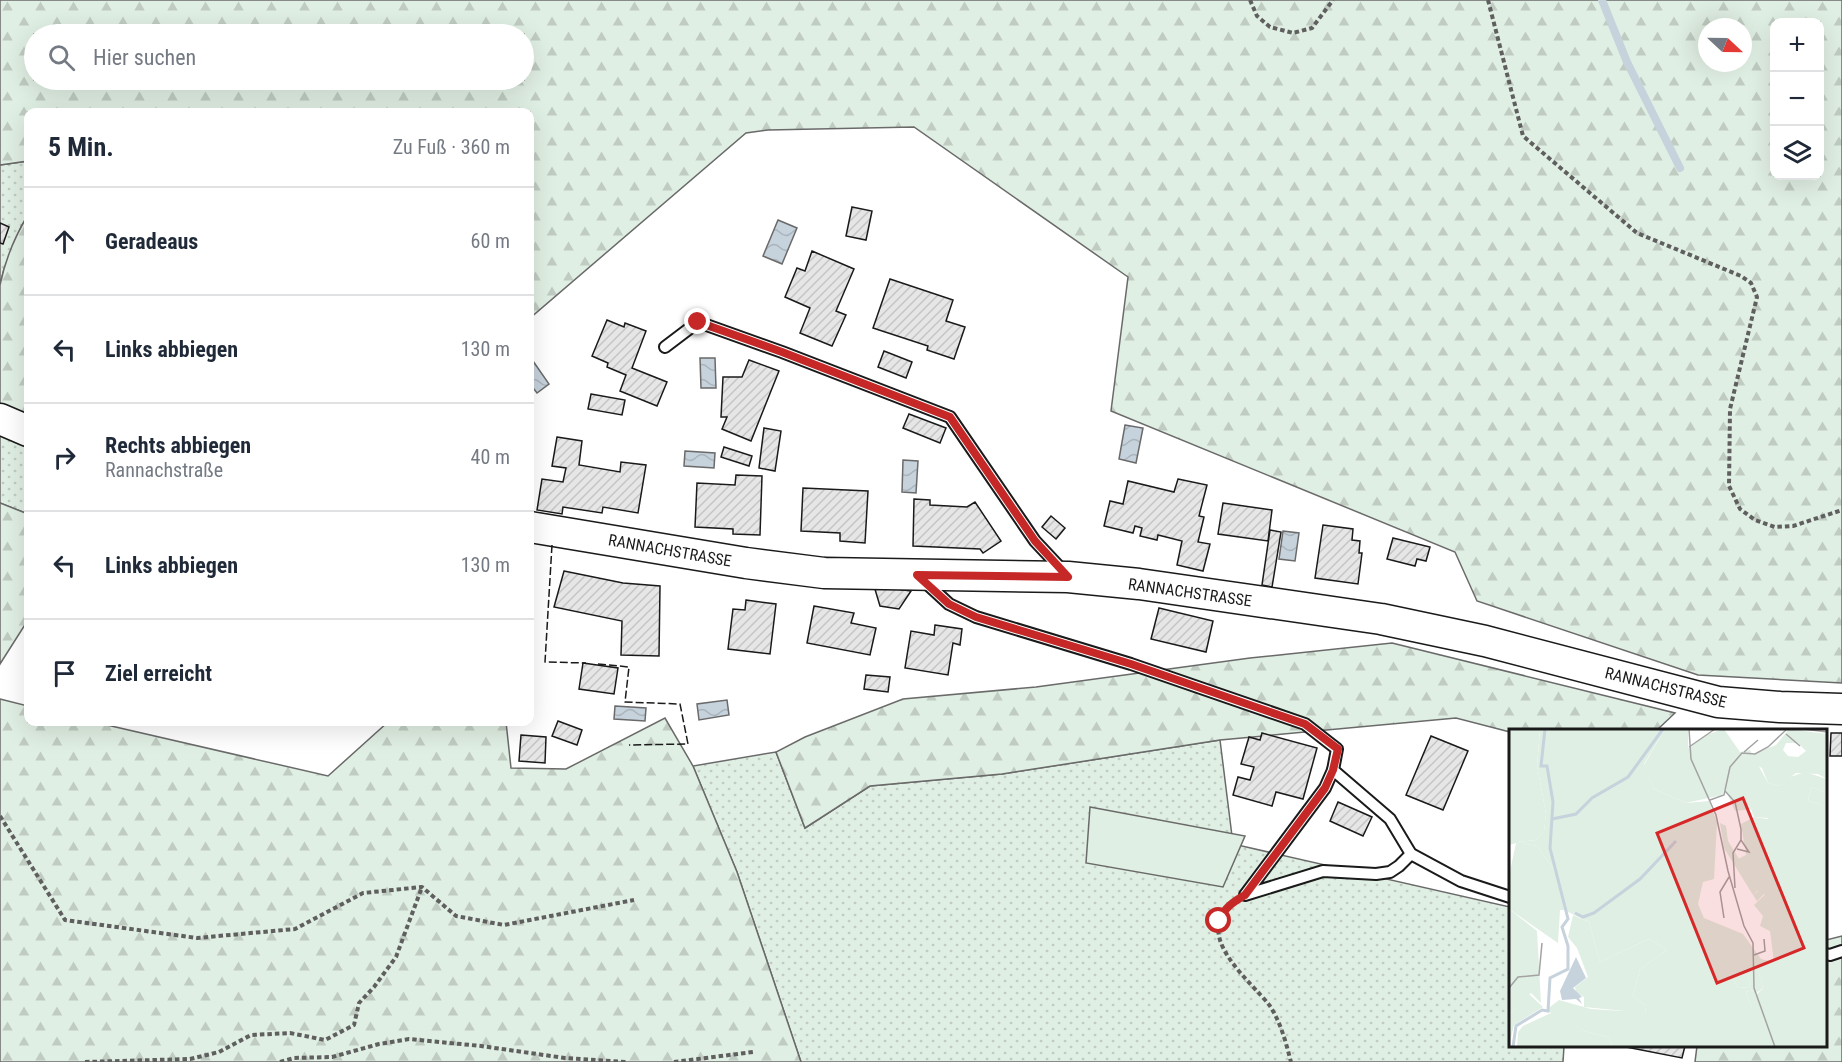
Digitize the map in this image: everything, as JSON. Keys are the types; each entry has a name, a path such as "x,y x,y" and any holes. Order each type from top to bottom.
{"street":[{"path":"0,419 24,429"},
{"name":"RANNACHSTRASSE","path":"534,528 746,563 824,573 1068,577 1139,584 1381,619 1485,641 1718,702 1842,709"}],"lane":[{"path":"665,347 698,322 950,417 1035,541 1068,577"},
{"path":"917,575 949,604 976,617 1131,664 1305,724 1338,749 1333,770 1325,788 1245,895"},
{"path":"1333,770 1390,819 1411,854 1461,880 1509,897"},
{"path":"1245,895 1323,872 1376,874 1390,872 1411,854"},
{"path":"1827,954 1842,951"}],"path":[{"path":"1250,0 1257,16 1270,27 1293,33 1312,28 1333,0"},
{"path":"1488,0 1523,135 1637,232 1751,282 1757,297 1730,409 1729,486 1740,509 1755,520 1775,527 1793,526 1842,510"},
{"path":"0,816 65,920 198,938 295,929 363,893 422,887 456,916 504,925 634,900"},
{"path":"85,1062 190,1059 219,1052 251,1035 290,1033 326,1040 354,1025 359,1003 396,957 422,887"},
{"path":"1245,895 1230,904 1223,912 1218,932 1222,947 1241,974 1270,1007 1282,1031 1291,1062"},
{"path":"280,1062 294,1058 333,1057 379,1044 409,1039 565,1058 626,1062"},
{"path":"674,1062 753,1052"}],"green space":[{"path":"0,0 1842,0 1842,683 1698,675 1477,601 1455,552 1111,411 1128,277 914,127 768,130 746,133 534,315 534,108 24,108 24,162 0,165"},
{"path":"24,162 24,222 4,269 0,285 0,165"},
{"path":"24,222 24,429 0,419 0,285"},
{"path":"0,419 24,429 24,512 0,503"},
{"path":"0,503 24,512 24,626 0,664"},
{"path":"1392,643 1675,713 1658,729 1509,729 1509,732 1456,718 1220,740 1002,774 870,786 805,828 776,752 805,737 903,699 1036,687 1250,658"},
{"path":"0,699 24,705 24,726 111,726 328,776 384,726 506,726 511,768 566,769 665,718 693,766 737,872 801,1062 0,1062"},
{"path":"1220,740 1233,844 1509,907 1509,1047 1564,1047 1563,1062 801,1062 737,872 693,766 776,752 805,828 870,786 1002,774"},
{"path":"1090,807 1245,836 1223,887 1086,863"},
{"path":"1842,936 1842,1062 1695,1062 1697,1047 1827,1047 1827,940"}],"water":[{"path":"778,220 797,228 782,264 763,256"},
{"path":"700,358 715,358 716,388 701,388"},
{"path":"534,362 549,384 537,393 534,389"},
{"path":"1125,425 1143,428 1136,463 1119,459"},
{"path":"685,451 715,453 714,468 684,466"},
{"path":"903,460 918,461 916,493 902,492"},
{"path":"1283,531 1299,533 1295,561 1279,559"},
{"path":"727,700 729,715 699,720 697,704"},
{"path":"615,706 646,708 645,721 614,719"}],"building":[{"path":"852,207 872,211 866,240 846,236"},
{"path":"0,223 9,227 3,244 0,243"},
{"path":"812,251 854,269 836,311 846,315 832,346 800,333 810,308 785,297 797,268 805,271"},
{"path":"890,279 953,300 946,321 965,327 954,359 927,350 928,346 873,328"},
{"path":"607,320 624,327 625,323 646,331 632,368 667,382 657,406 620,391 626,375 607,367 608,363 592,356"},
{"path":"884,351 912,362 906,378 878,367"},
{"path":"749,360 779,371 751,441 722,429 727,417 721,417 723,377 742,377"},
{"path":"591,394 625,400 622,415 588,409"},
{"path":"909,414 946,428 940,443 903,428"},
{"path":"764,428 781,431 775,471 759,468"},
{"path":"557,437 582,441 579,465 620,472 621,462 646,465 638,513 603,507 602,513 563,507 562,514 537,510 542,479 563,482 566,468 552,466"},
{"path":"724,447 752,456 749,466 721,457"},
{"path":"736,475 762,476 760,535 733,534 733,529 695,527 697,483 735,485"},
{"path":"1178,479 1207,485 1199,516 1204,517 1198,542 1210,544 1203,571 1177,565 1182,541 1158,535 1157,540 1140,536 1142,528 1135,526 1133,533 1104,526 1110,501 1123,504 1128,481 1174,492"},
{"path":"803,488 868,491 865,543 840,541 840,533 801,531"},
{"path":"914,499 930,500 930,505 967,507 975,502 1001,541 983,553 980,549 913,546"},
{"path":"1223,503 1272,510 1268,541 1218,534"},
{"path":"1051,516 1065,528 1056,539 1042,527"},
{"path":"1323,525 1353,529 1352,540 1360,541 1359,553 1362,553 1358,584 1315,578"},
{"path":"1270,530 1281,532 1272,587 1262,585"},
{"path":"1393,538 1430,547 1426,561 1417,559 1415,566 1387,559"},
{"path":"564,571 623,583 660,586 659,656 621,655 622,621 554,607"},
{"path":"874,586 911,591 899,609 880,606"},
{"path":"746,600 776,604 770,654 728,649 733,609 745,610"},
{"path":"814,606 854,613 851,623 876,628 870,655 807,643"},
{"path":"1159,608 1213,621 1206,652 1151,639"},
{"path":"935,625 962,629 960,645 953,643 948,675 905,668 911,631 934,635"},
{"path":"583,663 618,668 614,694 579,689"},
{"path":"866,675 890,677 888,692 864,689"},
{"path":"558,721 582,730 577,745 552,736"},
{"path":"1262,733 1317,748 1303,799 1276,792 1272,806 1233,795 1238,777 1250,780 1254,767 1241,764 1249,737 1260,740"},
{"path":"1831,733 1842,733 1842,756 1830,756"},
{"path":"521,735 546,737 545,763 519,761"},
{"path":"1431,736 1468,751 1443,810 1406,795"},
{"path":"1338,802 1372,817 1363,836 1330,821"},
{"path":"1626,1047 1685,1047 1682,1058"}],"waterway":[{"path":"1602,0 1627,62 1680,168"}],"fence":[{"path":"552,545 545,662 586,663"},
{"path":"598,664 629,667 625,702 680,704 688,744 629,745"}],"route":[{"path":"698,322 950,417 1035,541 1068,577 917,575 949,604 976,617 1131,664 1305,724 1338,749 1333,770 1325,788 1245,895 1230,904 1219,921"}]}
